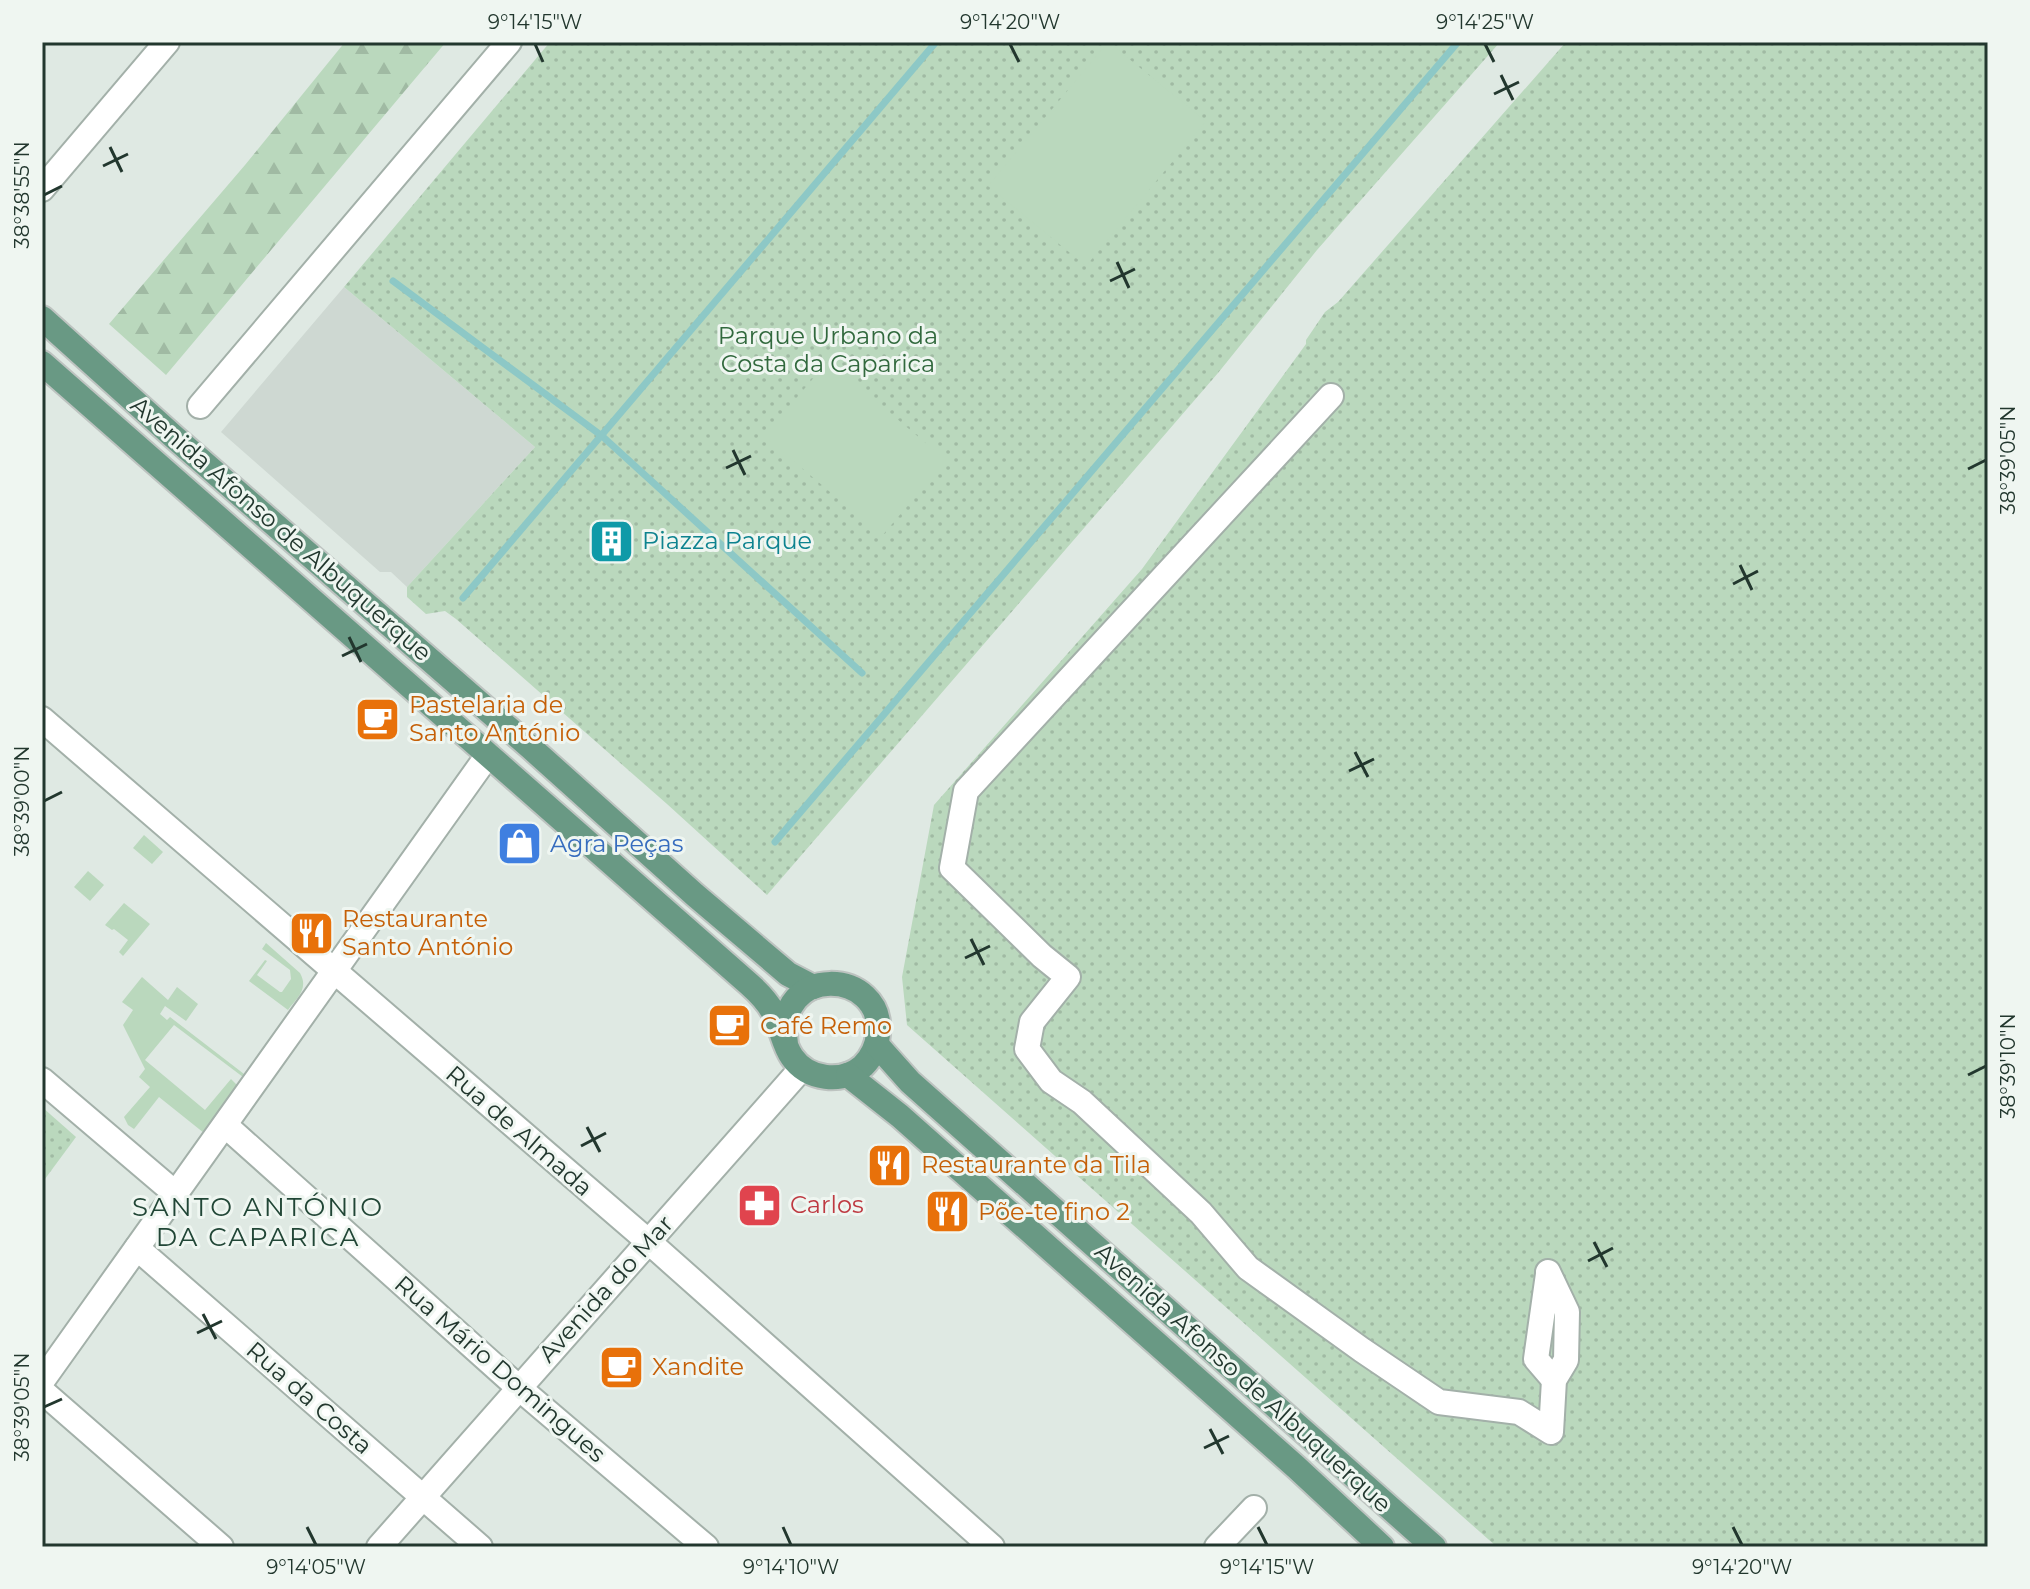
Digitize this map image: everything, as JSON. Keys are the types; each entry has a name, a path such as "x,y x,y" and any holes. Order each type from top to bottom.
{"main road":[{"name":"Avenida Afonso de Albuquerque","path":"42,318 788,974 813,987 828,983 843,984 869,1001 879,1029 877,1045 910,1082 1434,1547"},
{"name":"Avenida Afonso de Albuquerque","path":"42,363 749,984 773,1012 792,1057 802,1068"},
{"path":"786,1044 786,1015 802,993 813,987"},
{"path":"802,1068 833,1078 848,1075 871,1058 877,1045"},
{"name":"Avenida Afonso de Albuquerque","path":"848,1075 946,1157 1382,1547"}],"street":[{"path":"42,189 167,42"},
{"path":"200,406 500,45"},
{"path":"1331,396 966,791 952,868 1042,956 1068,977 1032,1022 1027,1049 1051,1081 1082,1102 1201,1213 1248,1268 1362,1350 1439,1402 1519,1412 1551,1432 1554,1380 1566,1360 1567,1312 1548,1272"},
{"name":"Rua de Almada","path":"42,719 649,1242 992,1547"},
{"path":"42,1381 488,755"},
{"name":"Avenida do Mar","path":"379,1547 802,1068"},
{"path":"42,1080 176,1194"},
{"name":"Rua Mário Domingues","path":"225,1125 519,1388 706,1547"},
{"name":"Rua da Costa","path":"137,1248 480,1547"},
{"path":"42,1391 221,1547"},
{"path":"1217,1547 1254,1508"}],"shaded area":[{"path":"344,287 535,447 407,587 391,572 380,572 221,432"}],"green space":[{"path":"345,42 446,42 166,375 109,324"},
{"name":"Parque Urbano da Costa da Caparica","path":"550,42 1500,42 1317,250 1218,373 767,895 456,619 445,611 426,614 407,597 407,587 535,447 344,287"},
{"path":"1108,42 1206,121 1086,266 988,186"},
{"path":"1566,42 1988,42 1988,1547 1497,1547 907,1025 902,977 934,805 1142,569 1306,344 1325,312 1338,302"},
{"path":"828,361 946,460 882,536 764,436"},
{"path":"144,835 163,852 152,864 133,848"},
{"path":"88,871 104,885 90,901 74,887"},
{"path":"124,903 150,924 123,956 119,952 128,940 105,925"},
{"path":"266,943 300,973 302,979 301,993 288,1010 249,981 265,960 257,975 280,992 291,979 290,970 262,949"},
{"path":"142,977 168,1000 177,987 198,1004 186,1021 165,1006 160,1014 167,1020 170,1017 244,1074 243,1077 174,1025 145,1060 205,1110 231,1079 237,1085 204,1133 159,1097 134,1129 124,1117 150,1087 139,1077 145,1069 123,1025 133,1010 122,1002"},
{"path":"42,1107 76,1137 42,1183"}],"waterway":[{"path":"463,598 936,42"},
{"path":"775,842 1458,42"},
{"path":"393,281 602,436 862,673"}],"place":[{"name":"Piazza Parque","path":"611,541"},
{"name":"Pastelaria de Santo António","path":"378,719"},
{"name":"Agra Peças","path":"519,844"},
{"name":"Restaurante Santo António","path":"311,933"},
{"name":"Café Remo","path":"729,1026"},
{"name":"Restaurante da Tila","path":"890,1165"},
{"name":"Carlos","path":"759,1205"},
{"name":"Põe-te fino 2","path":"947,1212"},
{"name":"Xandite","path":"621,1367"}],"district":[{"name":"SANTO ANTÓNIO DA CAPARICA","path":"258,1222"}]}
